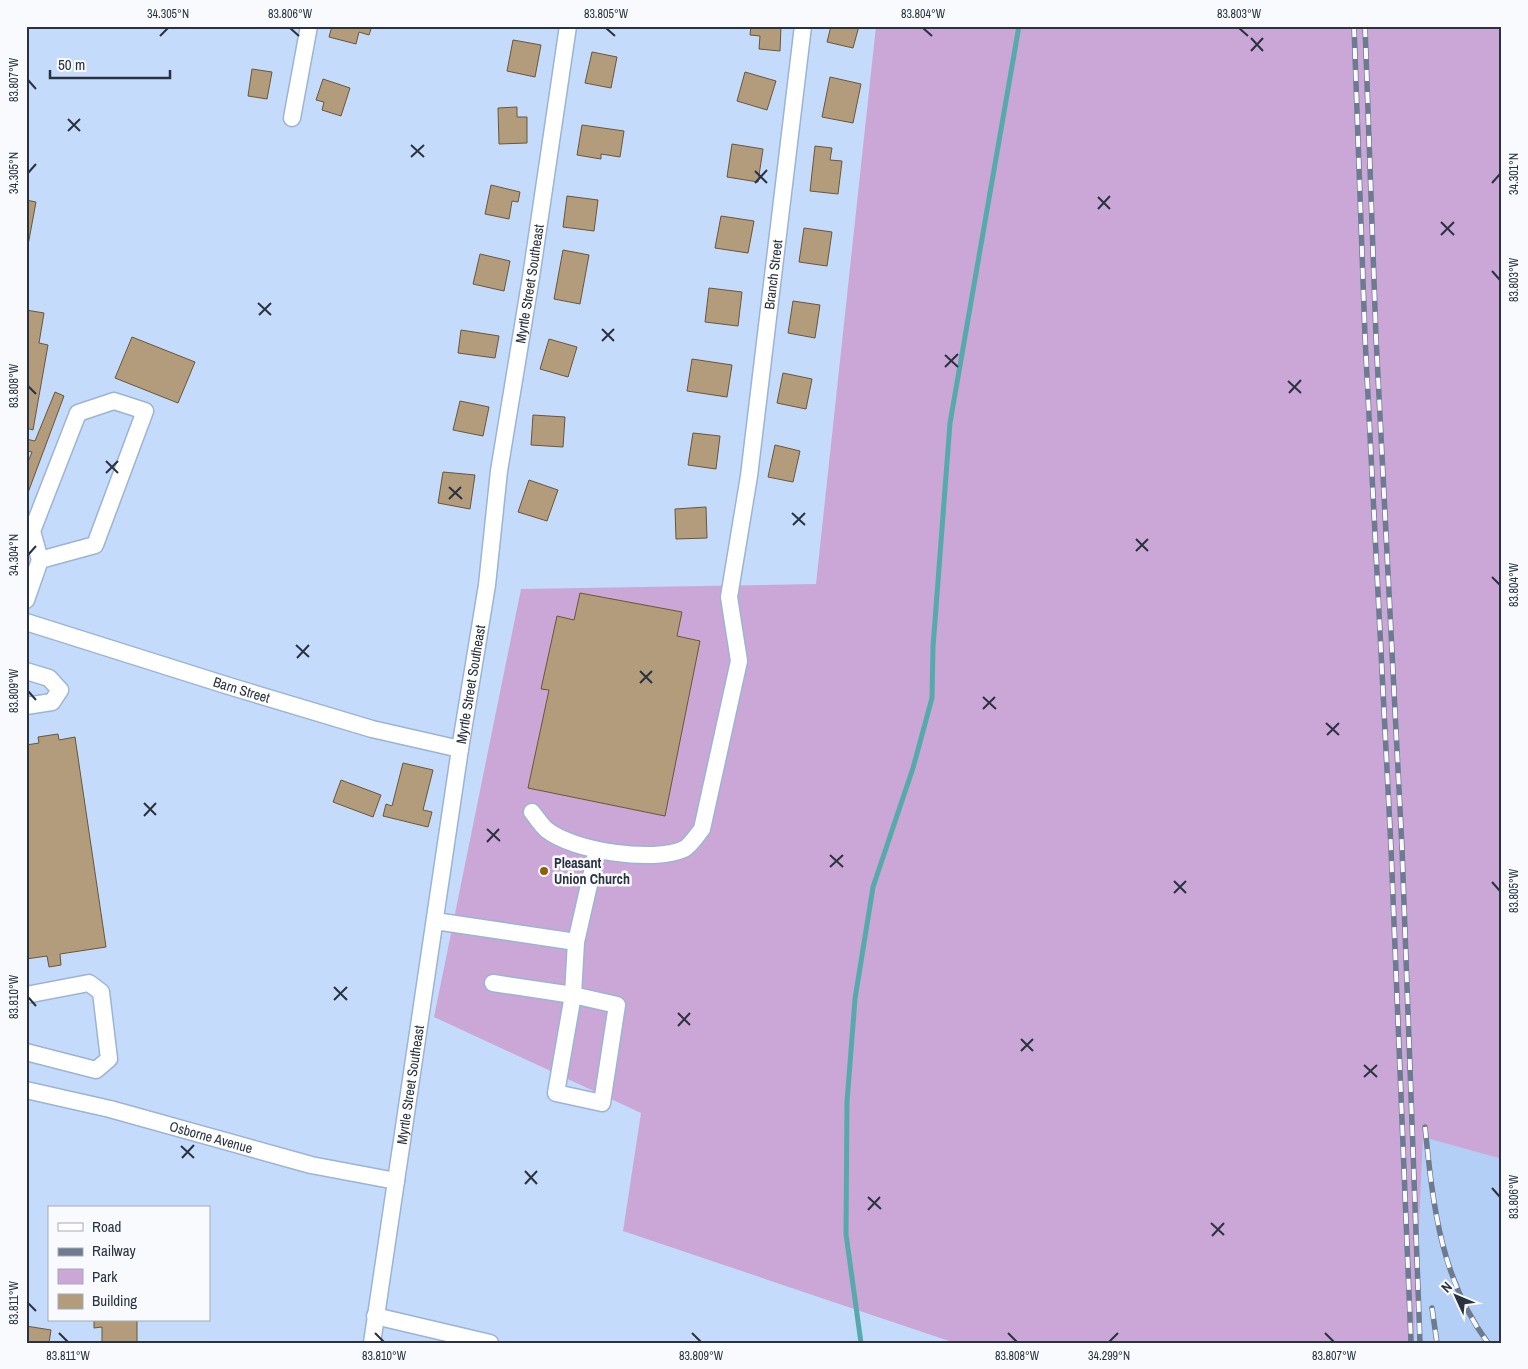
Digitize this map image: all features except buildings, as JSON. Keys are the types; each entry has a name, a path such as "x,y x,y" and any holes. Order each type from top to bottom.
{"street":[{"path":"292,118 309,26"},
{"name":"Myrtle Street Southeast","path":"372,1343 460,750 487,585 499,470 531,277 568,26"},
{"name":"Branch Street","path":"532,812 547,830 568,842 597,850 640,854 669,854 686,848 702,829 739,661 729,597 749,476 764,361 803,26"},
{"path":"26,600 40,560 32,531 78,413 114,401 145,411 95,546 40,560"},
{"name":"Barn Street","path":"26,622 232,687 372,728 460,750"},
{"path":"26,671 49,678 60,690 52,702 26,706"},
{"path":"493,983 572,995 617,1005 602,1103 556,1093 572,995 576,942 597,850"},
{"path":"435,921 576,942"},
{"path":"26,995 89,983 101,992 109,1059 96,1070 26,1052"},
{"name":"Osborne Avenue","path":"26,1090 110,1109 311,1165 396,1180"},
{"path":"375,1316 490,1343"}],"shaded area":[{"path":"1423,1136 1502,1159 1502,1343 1414,1343"}],"green space":[{"path":"876,26 1502,26 1502,1159 1423,1137 1414,1343 955,1343 623,1231 641,1113 434,1017 521,589 816,584"}],"waterway":[{"path":"861,1343 846,1234 847,1102 855,999 873,887 913,768 932,698 933,647 950,423 1019,26"}],"railway":[{"path":"1354,26 1365,337 1391,848 1411,1343"},
{"path":"1365,26 1376,337 1402,848 1420,1343"},
{"path":"1425,1127 1431,1184 1449,1266 1459,1293 1488,1343"},
{"path":"1432,1308 1437,1343"}],"place":[{"name":"Pleasant Union Church","path":"544,871"}]}
